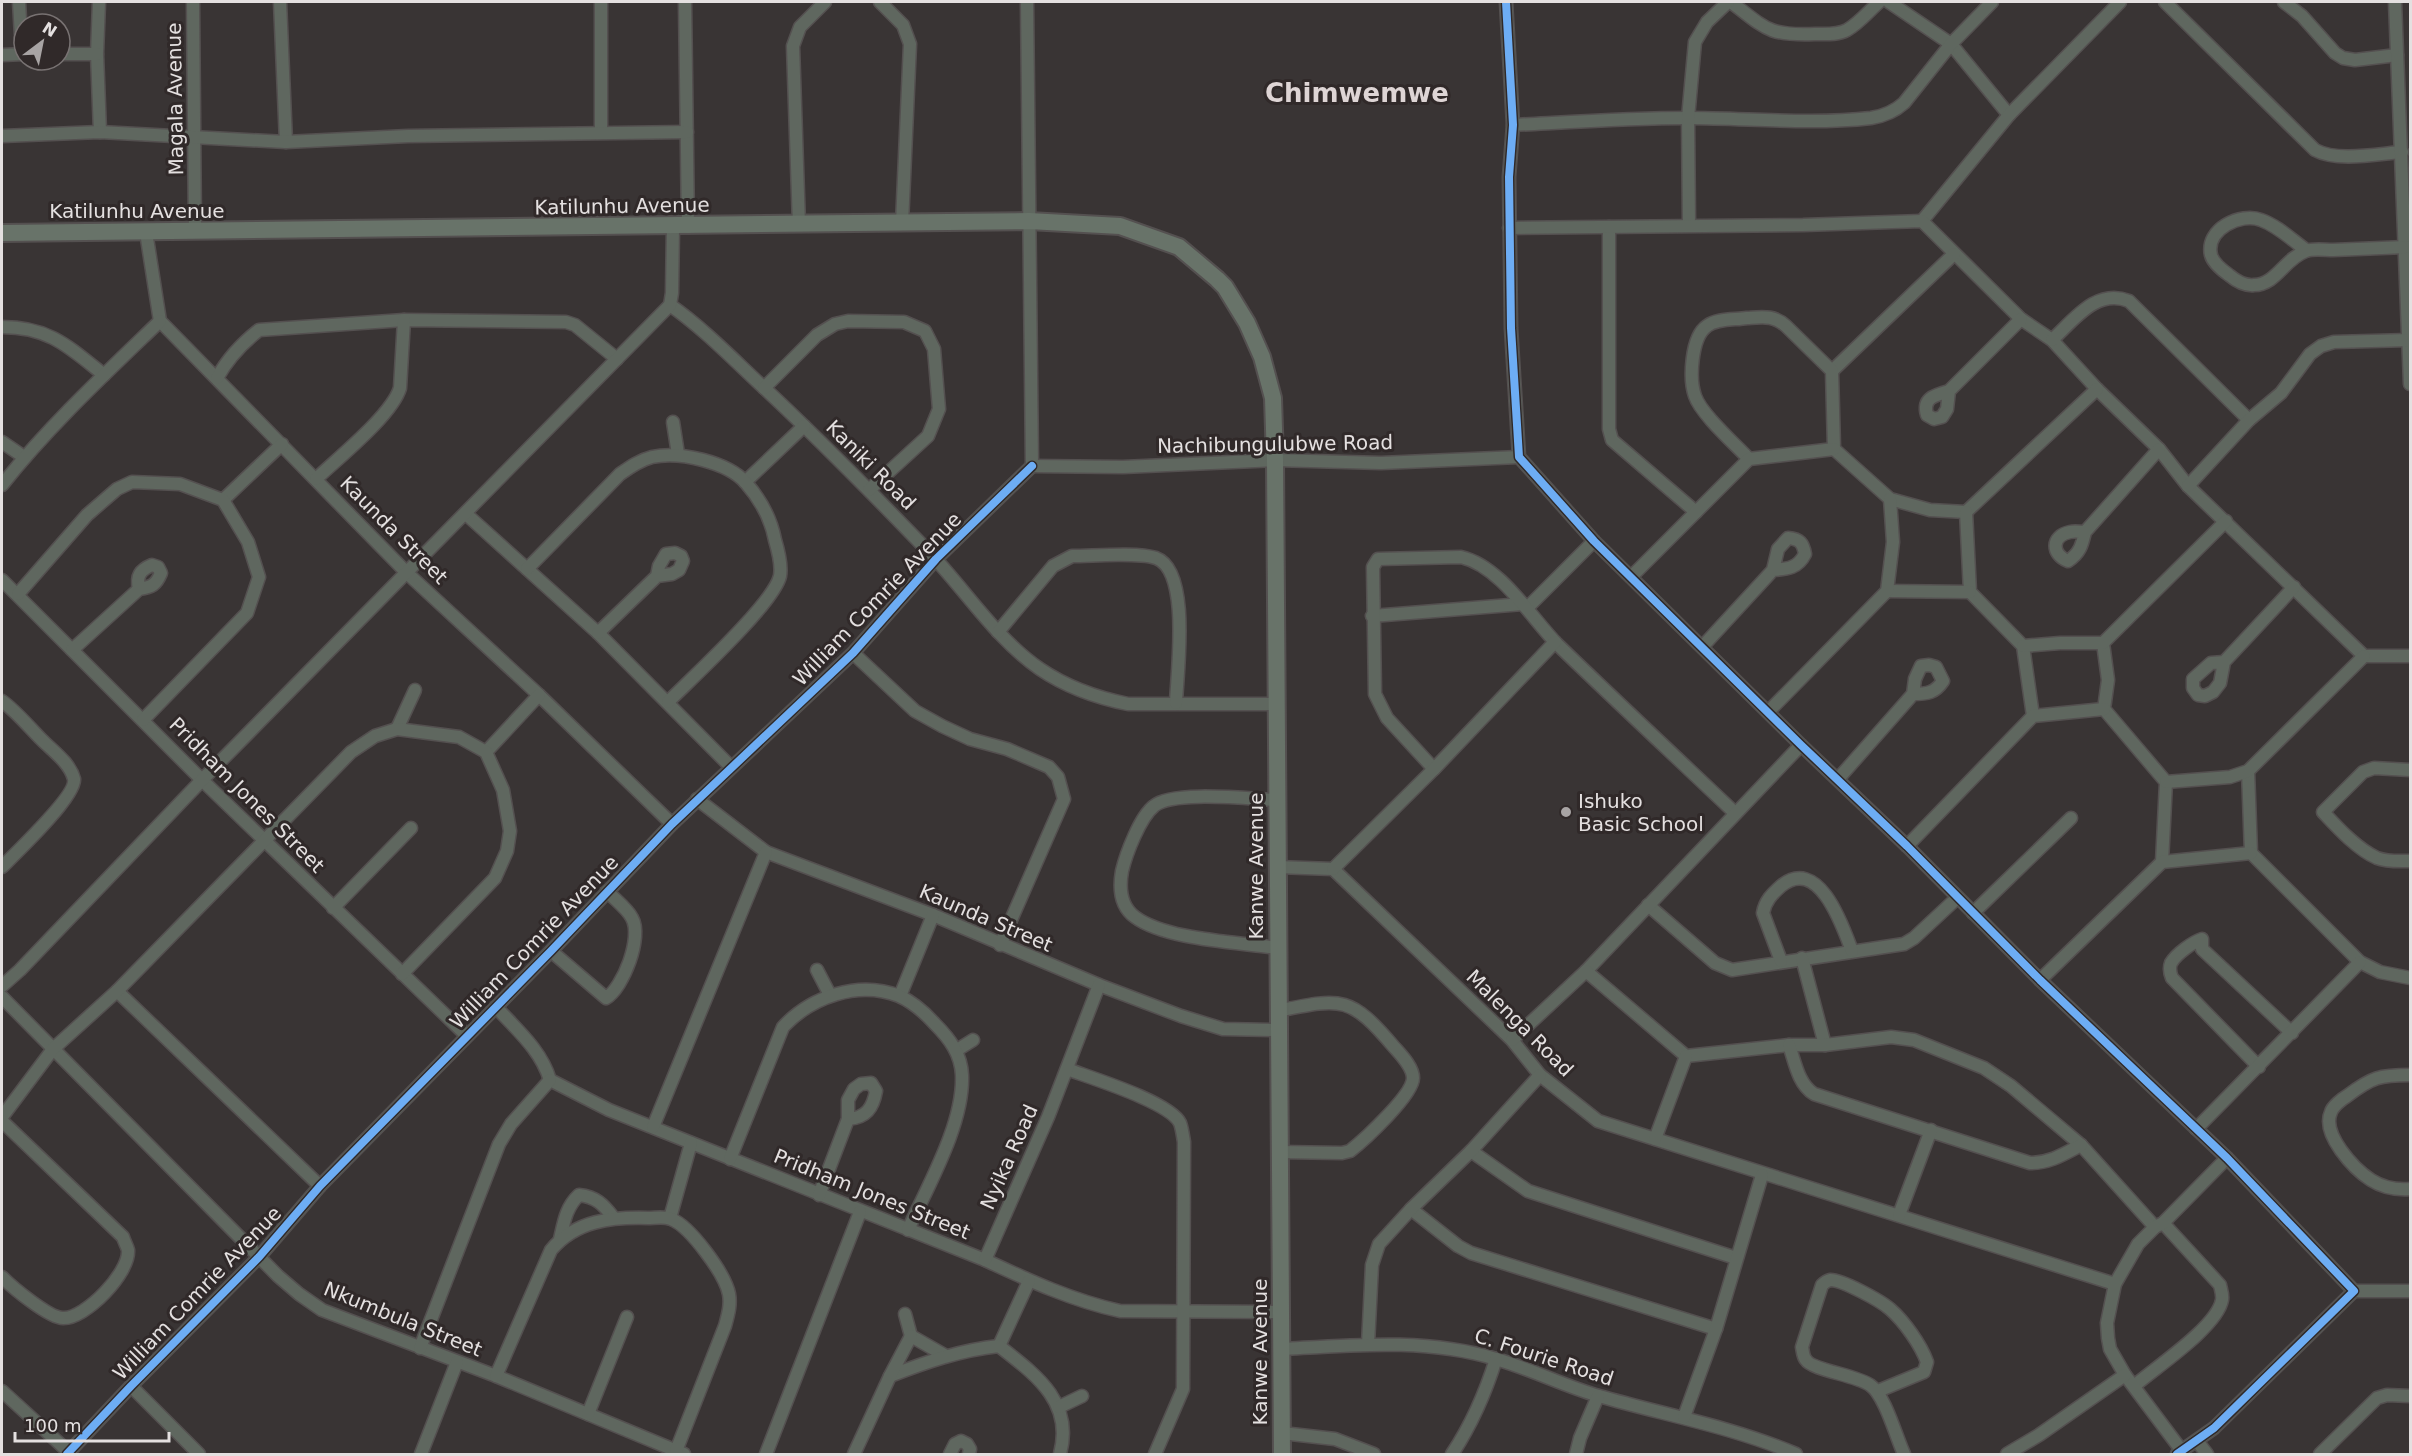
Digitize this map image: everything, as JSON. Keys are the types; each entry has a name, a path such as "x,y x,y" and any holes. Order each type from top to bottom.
{"main road":[{"name":"Katilunhu Avenue","path":"2,233 680,227 1029,221 1120,226 1160,239 1179,247 1225,287"},
{"name":"Kanwe Avenue","path":"1225,287 1247,323 1268,377 1273,398 1277,1011 1283,1348 1282,1455"}],"street":[{"path":"99,2 97,54 100,132"},
{"name":"Magala Avenue","path":"193,2 195,232"},
{"path":"280,2 286,142"},
{"path":"601,2 601,132"},
{"path":"2,986 670,305 680,227 687,132 685,2"},
{"path":"799,225 793,46 800,27 825,2"},
{"path":"880,2 903,25 910,44 902,223"},
{"path":"1028,2 1032,466"},
{"path":"1506,2 1513,125 1509,177 1511,328 1520,457 1594,541 1907,846 2040,980 2227,1158 2354,1291"},
{"path":"1689,225 1688,118 1695,42 1707,22 1730,2 1763,27 1777,33 1790,35 1834,33 1846,31 1879,2"},
{"path":"1890,2 1951,44 2009,115"},
{"path":"1513,125 1688,118 1770,121 1861,119 1886,115 1904,103 1951,44 1992,2"},
{"path":"1509,228 1803,225 1922,221 2009,115 2120,2"},
{"path":"2165,2 2315,150 2324,155 2336,156 2402,152"},
{"path":"2284,2 2302,16 2335,53 2343,58 2355,60 2397,56"},
{"path":"2395,2 2410,384"},
{"path":"72,54 97,54"},
{"path":"2,136 100,132 286,142 408,136 687,132"},
{"path":"2306,250 2274,226 2246,216 2231,220 2211,244 2211,255 2221,269 2231,277 2251,286 2271,279 2285,264 2306,250 2406,247"},
{"path":"1922,221 2021,319 2052,340 2097,389 2159,449 2188,486 2364,656 2410,656"},
{"path":"1609,227 1609,429 1612,440 1696,512"},
{"path":"2,486 24,458 160,321 146,232"},
{"path":"1832,371 1953,254"},
{"path":"2052,340 2094,301 2108,296 2118,296 2129,301 2249,420"},
{"name":"Kaniki Road","path":"670,305 705,334 804,426 936,559 998,632 1040,669 1088,693 1128,704 1276,704"},
{"path":"1749,459 1701,407 1694,395 1692,366 1698,336 1706,326 1719,321 1768,316 1779,319 1832,371 1834,448 1890,499 1930,510 1966,512 2097,389"},
{"path":"1949,391 2021,319"},
{"path":"217,378 227,360 242,343 259,330 404,320 566,322 575,325 617,359"},
{"path":"316,479 375,422 398,396 404,320"},
{"name":"Kaunda Street","path":"160,321 407,573 539,695 672,824"},
{"path":"764,388 818,335 835,324 848,321 904,322 925,331 934,349 939,409 928,435 869,490"},
{"path":"2,327 38,330 68,346 104,375"},
{"path":"2188,486 2249,420 2282,393 2310,354 2321,346 2334,342 2409,340"},
{"path":"673,422 678,454"},
{"path":"745,482 804,426"},
{"path":"2,442 24,458"},
{"path":"223,500 282,444"},
{"path":"1631,577 1749,459 1834,448"},
{"path":"2085,532 2159,449"},
{"path":"527,569 620,474 636,463 652,457 678,454 703,460 729,471 745,482 767,514 779,554 780,576 768,599 668,702"},
{"name":"Nachibungulubwe Road","path":"1032,466 1123,467 1275,460 1381,463 1520,457"},
{"name":"William Comrie Avenue","path":"69,1454 131,1386 260,1257 320,1186 551,951 697,798 854,653 936,559 1032,466"},
{"path":"18,594 87,515 117,489 125,485 132,482 180,484 223,500 248,543 259,577 247,613 143,720"},
{"path":"1768,712 1887,591 1893,542 1890,499"},
{"path":"1966,512 1970,592 2023,646 2033,716"},
{"path":"466,514 598,633 731,767"},
{"path":"2023,646 2103,643 2226,521"},
{"path":"1372,616 1525,606 1594,541"},
{"path":"998,632 1053,566 1062,560 1072,556 1144,556 1158,559 1174,577 1179,602 1176,703"},
{"path":"1434,769 1387,718 1375,694 1373,567 1378,559 1461,557 1474,560 1525,606 1555,642 1736,813"},
{"path":"1703,646 1773,570"},
{"path":"598,633 657,576"},
{"name":"Pridham Jones Street","path":"2,579 202,780 466,1035"},
{"path":"2224,662 2294,587"},
{"path":"72,650 139,589"},
{"path":"1887,591 1970,592"},
{"path":"1277,867 1333,869 1434,769 1555,642"},
{"path":"2103,643 2108,680 2104,709 2166,782 2162,862"},
{"path":"854,653 915,711 970,739 1007,749 1050,767 1058,777 1064,799 1000,945"},
{"path":"2166,782 2230,777 2248,771 2364,656"},
{"path":"397,729 415,690"},
{"path":"1838,779 1913,694"},
{"path":"486,752 539,695"},
{"path":"2,701 69,767 74,781 72,791 31,839 2,867"},
{"path":"1907,846 2033,716 2104,709"},
{"path":"3,1283 52,1315 63,1318 75,1316 101,1297 124,1266 128,1251 123,1237 2,1119 53,1049 117,991 351,752 375,736 397,729 459,737 486,752 503,790 510,831 507,851 495,878 402,974"},
{"path":"1512,1040 1586,971 1801,745"},
{"path":"2410,770 2374,768 2363,772 2323,812 2333,824 2369,854 2389,861 2410,861"},
{"path":"2248,771 2251,853 2360,962 2380,972 2410,978"},
{"path":"1276,800 1183,797 1166,799 1154,805 1136,834 1123,868 1119,887 1122,901 1132,916 1147,924 1174,933 1277,948"},
{"name":"Kaunda Street","path":"697,798 766,852 933,915 1099,985 1223,1029 1278,1030"},
{"path":"1973,913 2072,818"},
{"path":"333,908 411,828"},
{"path":"653,1127 766,852"},
{"path":"2040,980 2162,862 2251,853"},
{"name":"Malenga Road","path":"1333,869 1512,1040 1540,1075 1598,1122 2115,1284"},
{"path":"1781,961 1763,913 1764,905 1778,889 1792,880 1810,882 1827,896 1852,951"},
{"path":"551,951 606,998 615,992 634,949 635,933 633,918 607,891"},
{"path":"1648,905 1715,963 1732,970 1904,944 1914,938 1957,898"},
{"path":"900,996 933,915"},
{"path":"2259,1067 2172,978 2171,963 2194,942 2202,939 2202,949 2292,1033"},
{"path":"1802,958 1825,1045"},
{"path":"2196,1129 2360,962"},
{"path":"817,970 830,995"},
{"path":"1586,971 1686,1056 1789,1045 1825,1045 1891,1037 1914,1040 1997,1075 2081,1145 2220,1286 2223,1298 2219,1309 2202,1330 2134,1386"},
{"name":"Nyika Road","path":"985,1260 1048,1117 1099,985"},
{"path":"117,991 320,1186"},
{"path":"730,1159 783,1028 797,1012 830,995 862,991 900,996 930,1019 957,1050 962,1073 962,1097 957,1119 908,1230"},
{"name":"Nkumbula Street","path":"2,997 298,1294 322,1310 496,1376 680,1453"},
{"path":"1277,1011 1320,1002 1344,1003 1355,1008 1365,1015 1393,1046 1409,1066 1413,1077 1410,1088 1386,1118 1350,1150 1342,1153 1280,1152"},
{"path":"420,1347 499,1144 511,1124 550,1080 539,1052 496,1007"},
{"path":"957,1050 973,1040"},
{"path":"1789,1045 1806,1089 1814,1094 2030,1163 2042,1163 2055,1159 2081,1145"},
{"path":"1655,1138 1686,1056"},
{"path":"1067,1069 1157,1104 1171,1113 1180,1123 1184,1142 1183,1389 1155,1455"},
{"path":"1368,1344 1372,1265 1379,1244 1411,1209 1471,1151 1540,1075"},
{"path":"2410,1075 2389,1075 2368,1080 2343,1099 2331,1112 2330,1122 2332,1137 2341,1151 2371,1180 2386,1187 2410,1189"},
{"name":"Pridham Jones Street","path":"550,1080 609,1110 985,1260 1029,1281 1102,1307 1120,1311 1281,1312"},
{"path":"819,1195 848,1119"},
{"path":"1899,1215 1931,1130"},
{"path":"670,1218 691,1143"},
{"path":"1471,1151 1528,1191 1736,1258"},
{"path":"2227,1158 2138,1244 2115,1284 2108,1323 2110,1349 2125,1375 2180,1453 2214,1428 2354,1291 2410,1291"},
{"path":"1684,1417 1716,1329 1762,1175"},
{"path":"560,1239 564,1218 571,1203 579,1195 590,1196 602,1203 613,1217"},
{"path":"1411,1209 1458,1246 1471,1253 1716,1329"},
{"path":"766,1455 860,1212"},
{"path":"496,1376 551,1250 560,1239 582,1227 613,1217 670,1218 689,1230 700,1243 729,1292 725,1326 680,1453"},
{"path":"1878,1391 1924,1372 1927,1362 1924,1354 1891,1309 1842,1284 1832,1280 1827,1281 1822,1285 1802,1347 1804,1357 1810,1365 1862,1380 1878,1391 1904,1455"},
{"path":"999,1346 1029,1281"},
{"path":"854,1455 911,1336 905,1314"},
{"path":"588,1414 627,1317"},
{"path":"911,1336 946,1356"},
{"name":"C. Fourie Road","path":"1283,1348 1368,1344 1430,1346 1496,1359 1598,1395 1684,1417 1796,1455"},
{"path":"890,1376 946,1356 999,1346 1041,1380 1054,1397 1059,1407 1064,1442 1060,1455"},
{"path":"1452,1455 1472,1424 1496,1359"},
{"path":"422,1455 457,1362"},
{"path":"2007,1455 2125,1375"},
{"path":"131,1386 199,1455"},
{"path":"2,1390 69,1454"},
{"path":"1576,1455 1580,1438 1598,1395"},
{"path":"2320,1455 2377,1398 2388,1395 2410,1396"},
{"path":"1059,1407 1082,1396"},
{"path":"1282,1433 1335,1439 1374,1455"},
{"path":"950,1455 955,1444 961,1441 970,1449 969,1455"},
{"path":"2197,1441 2207,1455"}],"cycle path":[{"path":"1506,2 1513,125 1509,177 1511,328 1519,457 1594,541 1907,846 2040,980 2227,1158 2354,1291 2214,1428 2177,1454"},
{"path":"67,1454 259,1257 320,1186 672,824 853,653 936,559 1032,466"}],"place":[{"name":"Ishuko Basic School","path":"1566,812"}],"district":[{"name":"Chimwemwe","path":"1357,93"}]}
